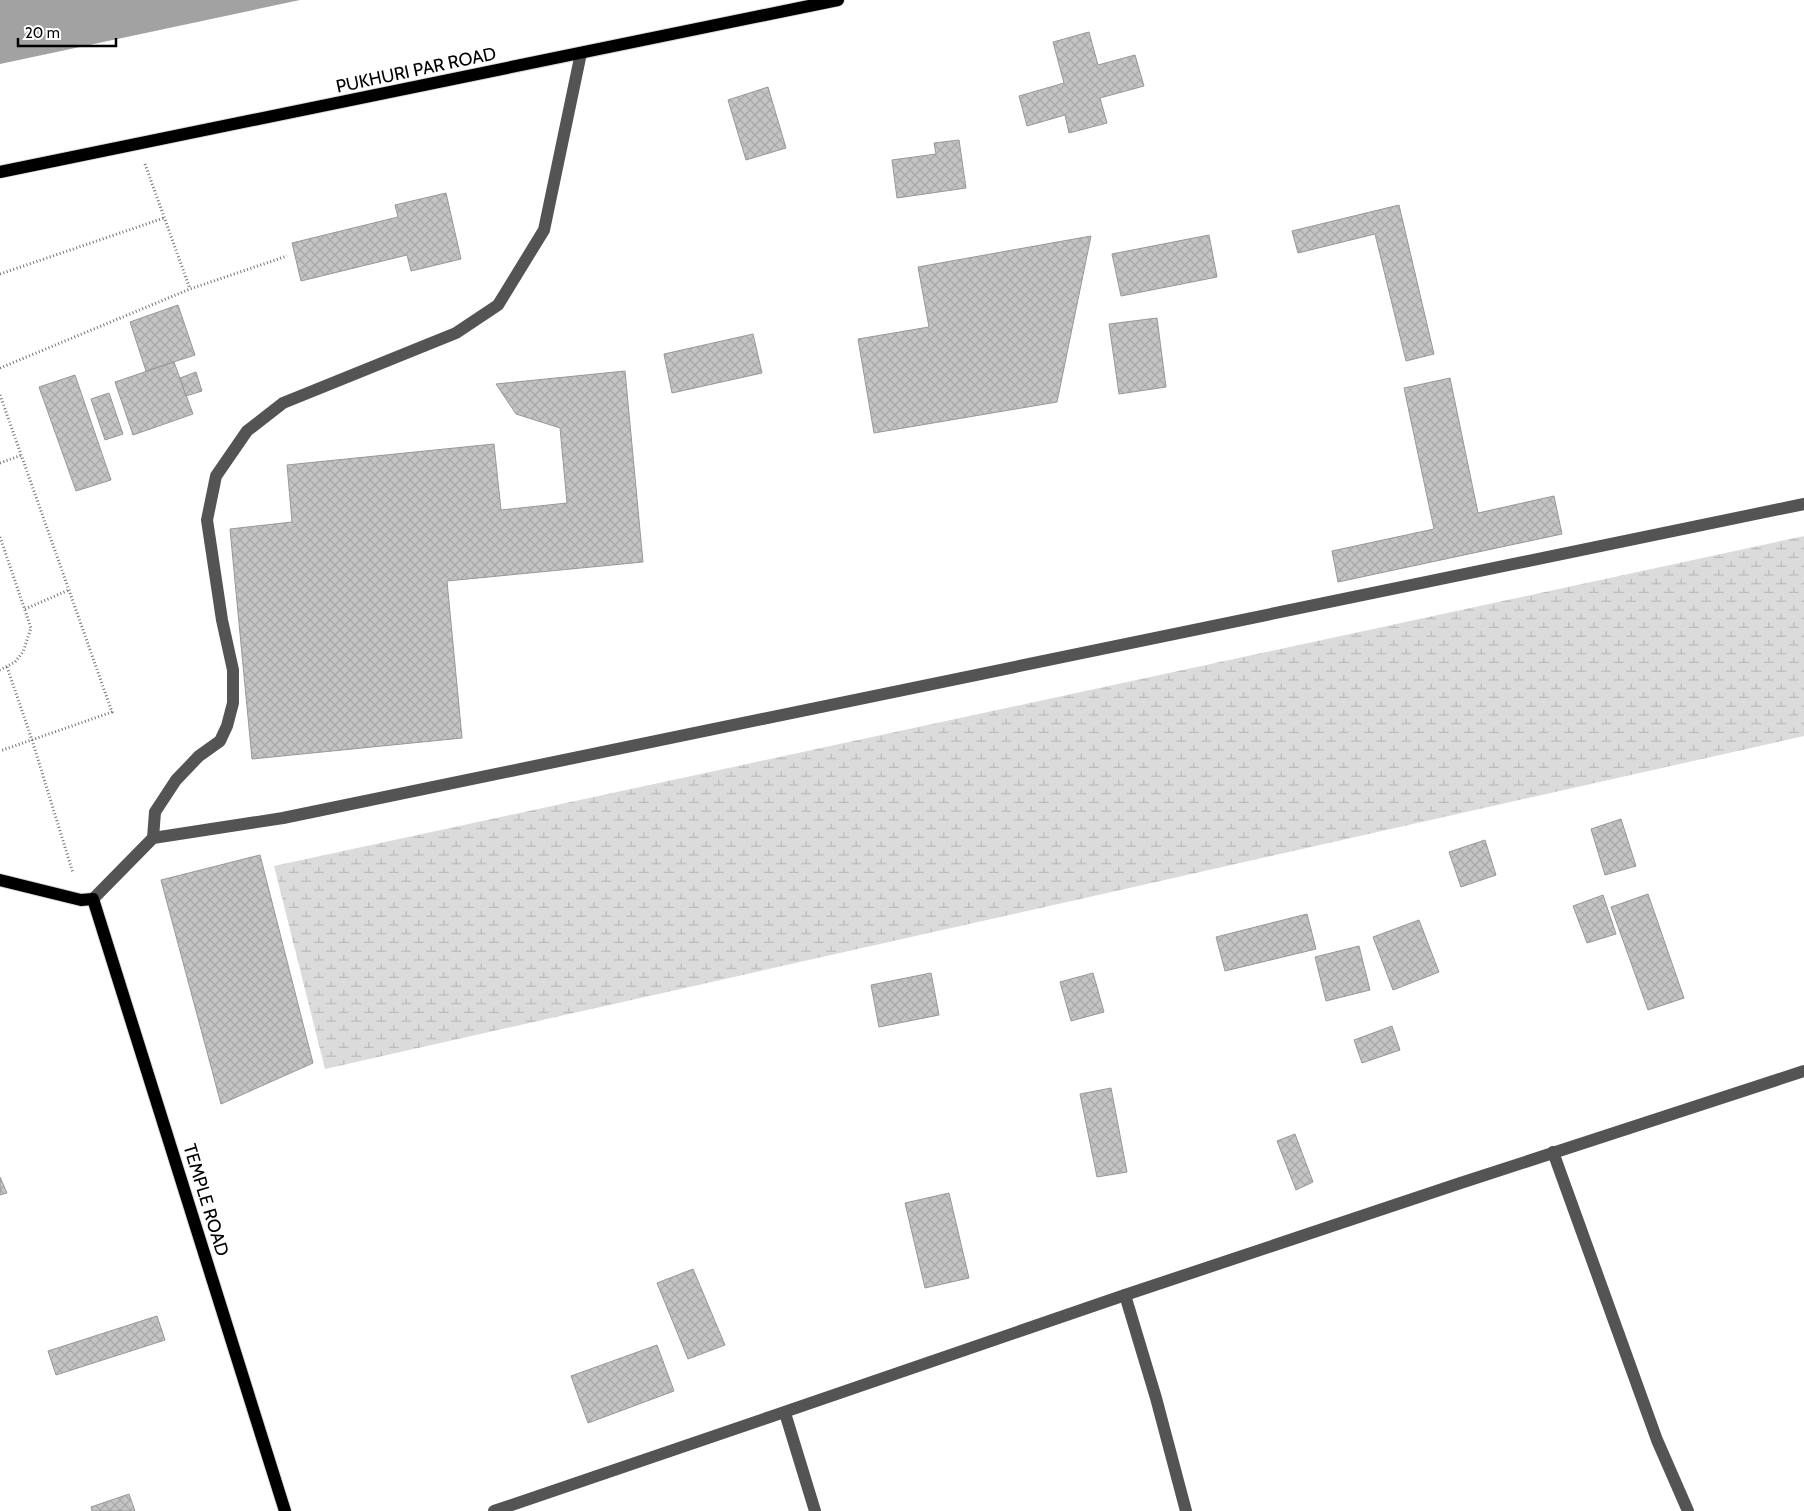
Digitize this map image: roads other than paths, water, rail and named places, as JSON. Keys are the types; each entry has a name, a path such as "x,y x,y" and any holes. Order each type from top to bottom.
{"main road":[{"name":"PUKHURI PAR ROAD","path":"0,172 838,0"},
{"path":"0,880 87,899"},
{"name":"TEMPLE ROAD","path":"87,899 285,1511"}],"street":[{"path":"153,838 155,812 176,780 199,756 220,741 227,726 233,703 234,670 222,620 207,520 216,476 247,432 283,403 456,333 498,305 544,230 582,53"},
{"path":"87,899 153,838 282,818 1804,504"},
{"path":"494,1511 1125,1295 1552,1152 1804,1071"},
{"path":"1552,1152 1658,1440 1688,1511"},
{"path":"1125,1295 1156,1398 1186,1511"},
{"path":"784,1413 815,1511"}]}
